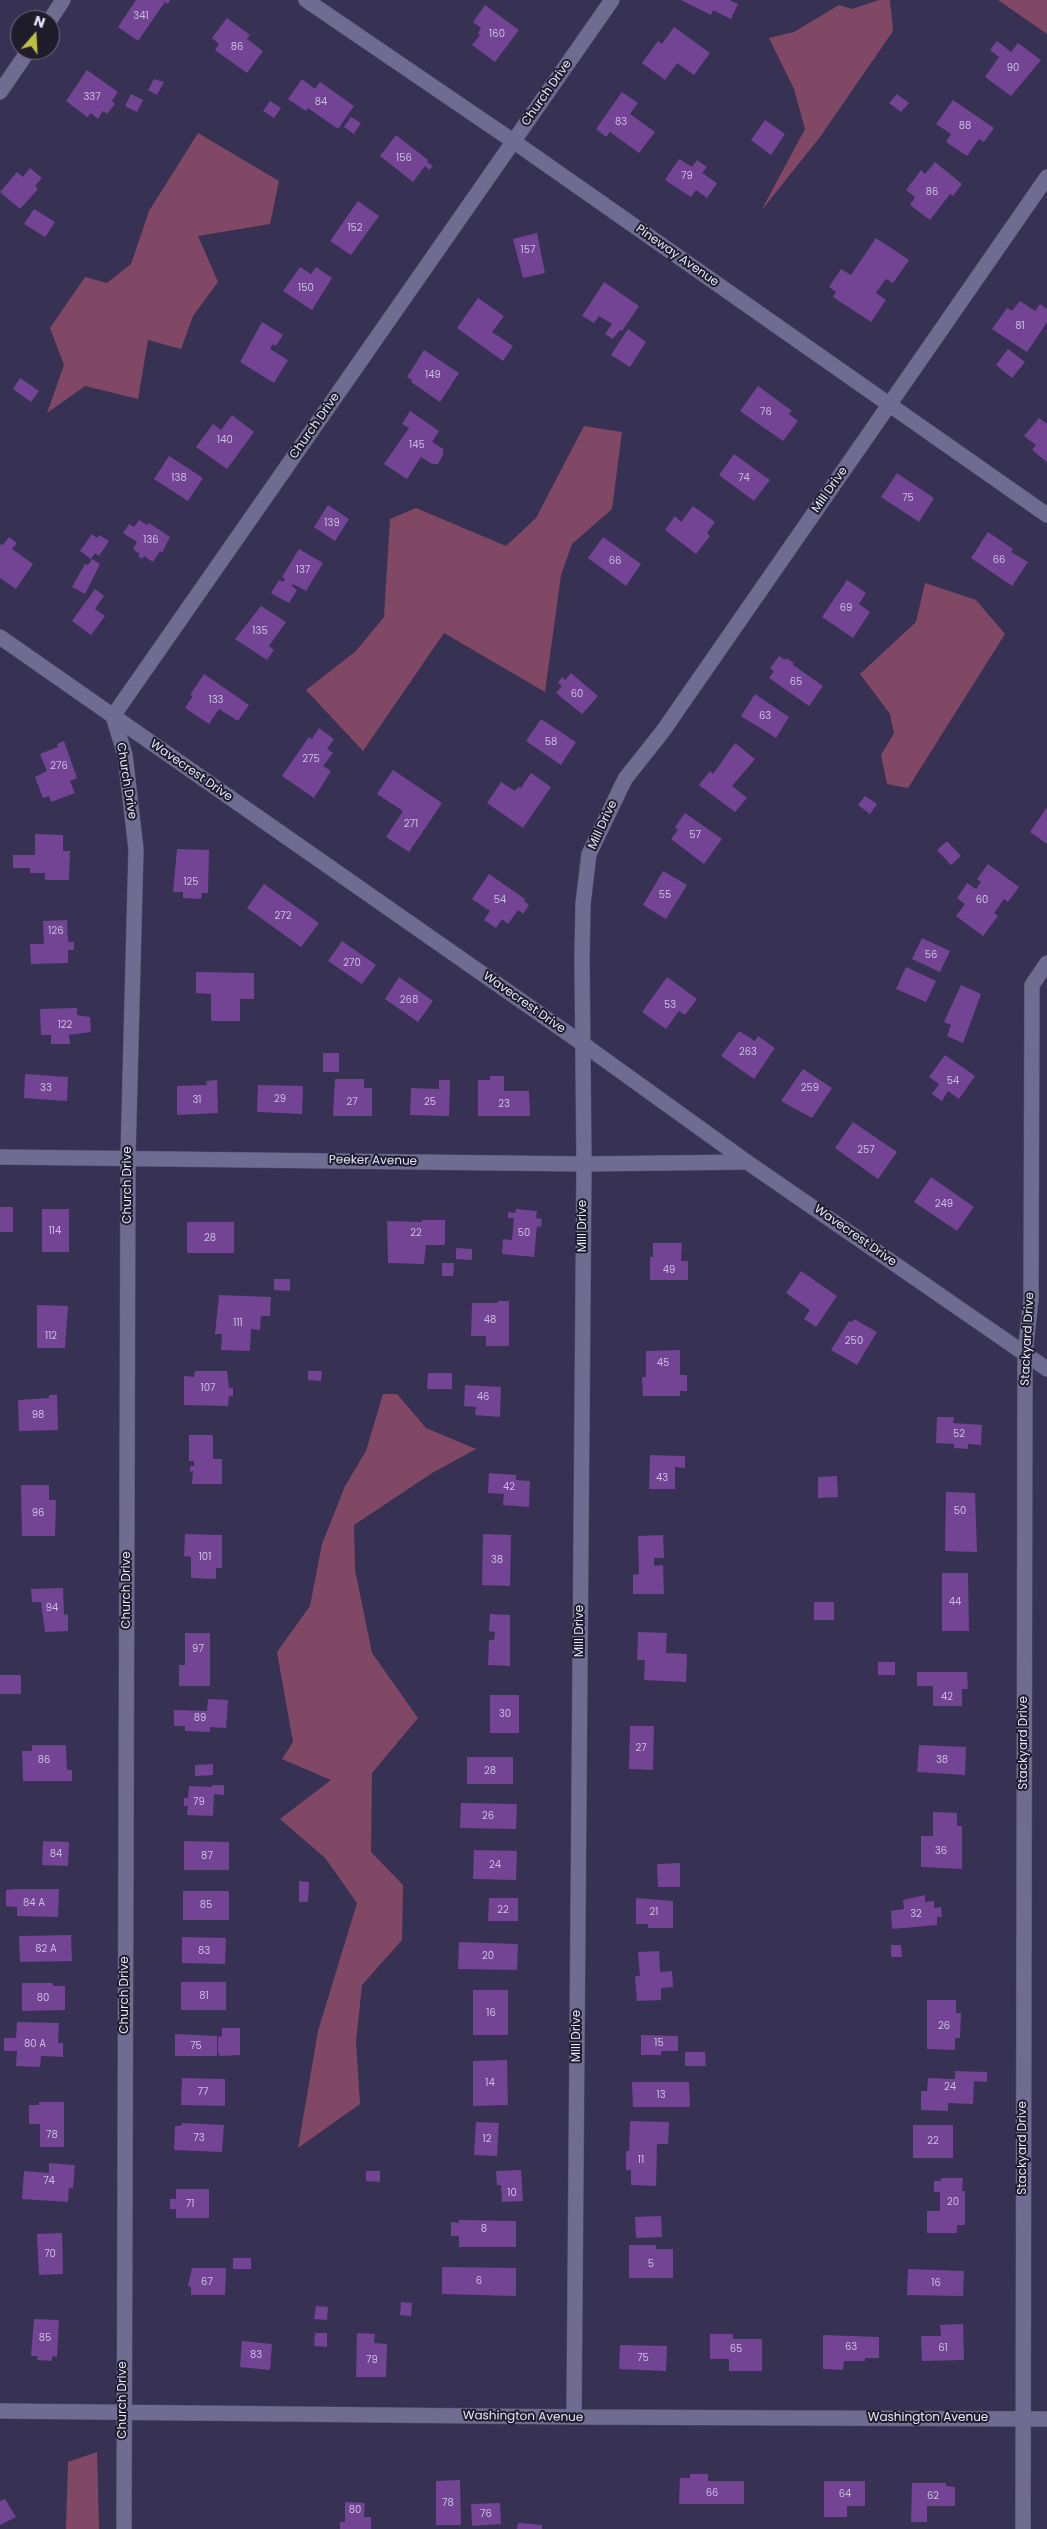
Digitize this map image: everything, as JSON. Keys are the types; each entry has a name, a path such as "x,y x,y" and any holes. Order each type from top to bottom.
{"street":[{"name":"Pineway Avenue","path":"306,0 513,141 1047,515"},
{"name":"Church Drive","path":"124,2529 128,1157 136,850 125,755 113,716 612,0"},
{"path":"0,92 22,60"},
{"name":"Mill Drive","path":"574,2417 584,1164 583,904 589,854 625,779 663,731 1047,176"},
{"name":"Wavecrest Drive","path":"0,636 583,1044 747,1162 1047,1368"},
{"name":"Stackyard Drive","path":"1023,2529 1025,1354 1031,1299 1032,985 1047,963"},
{"name":"Peeker Avenue","path":"0,1157 128,1157 584,1164 747,1162"},
{"name":"Washington Avenue","path":"0,2412 1047,2419"}],"shaded area":[{"path":"879,0 890,0 893,31 820,137 761,211 805,129 794,89 769,38 794,32 839,5 852,9"},
{"path":"998,0 1047,0 1047,34"},
{"path":"198,133 279,181 270,224 198,236 218,282 193,316 181,349 148,340 138,399 85,386 47,413 64,365 50,328 85,277 107,283 131,264 149,211"},
{"path":"584,426 622,432 612,509 572,544 561,575 545,692 444,633 363,751 306,690 356,651 384,617 390,519 416,508 506,546 536,518"},
{"path":"925,583 976,600 1005,634 908,788 887,784 881,755 894,733 890,714 860,674 916,622"},
{"path":"383,1394 397,1394 426,1428 476,1449 432,1473 354,1525 355,1570 372,1653 418,1718 372,1773 371,1852 403,1885 402,1940 362,1985 356,2042 360,2104 298,2148 318,2031 357,1903 325,1858 280,1819 331,1780 282,1759 293,1742 277,1652 310,1606 322,1544 345,1486 366,1451"},
{"path":"97,2452 99,2529 66,2529 68,2462"}],"building":[{"path":"136,0 170,0 168,4 165,2 138,41 118,27"},
{"path":"681,0 729,0 738,4 731,19 713,10 711,15"},
{"path":"485,5 519,30 495,62 472,45 480,35 478,33 481,28 473,22"},
{"path":"227,18 250,35 247,39 263,51 247,73 215,50 219,44 212,38"},
{"path":"674,27 710,53 694,75 677,63 665,80 642,63 658,41 662,44"},
{"path":"997,41 1011,52 1018,43 1041,60 1011,96 985,77 999,57 990,50"},
{"path":"87,70 118,92 112,101 115,104 107,114 103,111 98,119 91,113 87,117 66,101"},
{"path":"154,79 164,82 157,95 148,90"},
{"path":"302,79 315,89 320,82 354,106 338,129 308,108 306,111 288,99"},
{"path":"622,92 638,103 630,114 655,132 639,153 610,132 606,137 596,129"},
{"path":"131,94 143,100 137,112 125,106"},
{"path":"897,94 909,103 901,112 889,103"},
{"path":"953,100 994,128 984,142 979,139 967,156 946,142 951,134 936,124"},
{"path":"270,101 281,108 274,118 263,111"},
{"path":"351,117 361,123 354,134 344,127"},
{"path":"765,120 785,134 771,155 751,140"},
{"path":"396,135 433,166 429,170 425,166 413,182 380,156"},
{"path":"679,159 692,167 697,160 707,167 702,173 717,183 707,198 696,190 691,197 665,180"},
{"path":"935,162 962,184 953,196 950,194 930,220 910,205 915,197 906,190 921,170 925,174"},
{"path":"30,168 42,178 35,186 38,189 20,209 0,192 17,172 23,177"},
{"path":"358,201 379,216 351,255 330,241"},
{"path":"34,209 55,222 45,237 24,224"},
{"path":"537,233 545,273 523,278 513,239"},
{"path":"876,238 909,260 893,283 886,279 876,293 886,300 871,322 833,297 836,292 829,287 841,269 851,275"},
{"path":"300,267 311,274 316,267 332,278 312,310 283,291"},
{"path":"604,282 639,306 622,331 620,330 613,339 605,334 612,324 599,316 594,323 582,316"},
{"path":"478,298 504,316 492,332 513,346 503,361 457,328"},
{"path":"1020,301 1035,311 1040,304 1047,309 1047,322 1027,352 992,329 1007,308 1012,311"},
{"path":"262,322 283,335 276,346 273,344 270,349 288,360 274,383 240,362"},
{"path":"628,329 646,342 630,367 611,355"},
{"path":"1008,349 1025,362 1012,378 996,365"},
{"path":"424,350 459,373 440,402 411,382 412,380 407,377"},
{"path":"20,378 39,391 31,402 13,389"},
{"path":"758,386 792,411 789,414 798,421 783,441 740,411"},
{"path":"410,411 439,431 432,442 443,449 443,455 438,464 432,464 421,457 407,479 384,464 409,428 402,424"},
{"path":"232,415 254,432 227,469 196,447 213,424 221,430"},
{"path":"1039,418 1047,424 1047,462 1032,450 1036,445 1024,436"},
{"path":"734,454 770,480 754,501 719,475"},
{"path":"169,456 203,478 188,501 154,479"},
{"path":"897,473 934,498 919,522 881,497"},
{"path":"328,505 349,519 335,541 314,527"},
{"path":"693,506 715,522 707,533 710,536 696,554 665,530 675,516 681,522"},
{"path":"139,520 147,525 149,523 170,537 162,553 160,551 153,562 144,556 142,559 138,556 140,554 133,549 137,542 123,533 129,524 134,527"},
{"path":"988,532 1013,549 1011,552 1028,562 1012,586 971,558"},
{"path":"92,534 97,538 99,535 109,541 99,556 95,553 91,559 80,551"},
{"path":"9,537 17,543 12,549 33,564 16,589 0,578 0,544 3,545"},
{"path":"603,537 641,564 626,586 588,558"},
{"path":"299,549 323,563 306,591 293,584 292,586 297,590 289,603 271,593 279,580 283,582 285,579 282,577"},
{"path":"92,559 100,564 85,594 72,587 85,564 88,565"},
{"path":"847,580 866,593 859,604 870,612 853,638 822,617"},
{"path":"95,589 104,596 95,609 105,616 91,635 72,621"},
{"path":"261,606 286,622 269,646 274,650 267,660 235,639"},
{"path":"779,656 794,663 793,665 823,686 809,706 769,678 774,671 770,668"},
{"path":"571,673 598,696 582,714 556,693 562,686 558,683 562,677 565,680"},
{"path":"204,674 249,705 238,721 219,709 209,724 185,708 193,696 190,695"},
{"path":"755,694 789,717 776,738 741,716"},
{"path":"541,719 576,742 561,765 526,741"},
{"path":"319,728 334,739 327,749 333,753 323,766 331,771 314,798 282,776 309,737 312,739"},
{"path":"64,741 77,778 70,781 75,793 51,802 49,796 43,798 35,777 47,771 40,754 58,747 57,744"},
{"path":"735,743 755,759 732,786 747,798 735,812 699,785 710,771 713,774"},
{"path":"393,770 442,803 409,852 386,837 403,811 377,794"},
{"path":"531,773 551,787 523,828 487,803 501,782 515,791 518,787 521,788"},
{"path":"865,796 877,804 870,814 858,805"},
{"path":"1047,807 1047,844 1030,832"},
{"path":"685,813 722,839 704,864 671,839 678,830 675,827"},
{"path":"35,834 63,835 63,851 70,851 69,880 45,880 45,873 30,873 30,868 13,868 13,855 35,855"},
{"path":"947,841 961,856 951,865 937,850"},
{"path":"177,849 209,850 208,893 202,893 201,899 183,898 183,892 173,892"},
{"path":"988,864 1019,887 1008,902 1004,899 994,913 998,916 983,936 956,916 965,904 957,898 967,883 976,889 981,882 977,879"},
{"path":"663,871 687,885 666,919 643,905"},
{"path":"489,874 525,899 524,901 529,905 523,914 518,910 508,924 502,919 496,928 484,920 490,911 472,899"},
{"path":"264,884 319,923 301,947 247,908"},
{"path":"67,920 68,942 74,942 74,950 68,950 68,963 31,964 30,944 44,944 43,921"},
{"path":"922,938 950,951 940,972 912,959"},
{"path":"342,941 376,965 362,984 328,961"},
{"path":"906,967 936,981 926,1002 896,989"},
{"path":"196,972 254,973 254,999 240,999 240,1021 211,1021 211,994 196,993"},
{"path":"399,977 433,1001 418,1022 385,999"},
{"path":"667,977 697,999 685,1015 679,1011 666,1029 642,1012"},
{"path":"961,985 981,994 963,1043 947,1036 951,1025 944,1022"},
{"path":"77,1008 77,1015 90,1017 91,1032 69,1035 70,1044 51,1044 51,1035 41,1035 40,1009"},
{"path":"739,1031 755,1041 758,1036 775,1048 754,1079 721,1056"},
{"path":"323,1053 339,1053 339,1072 323,1072"},
{"path":"945,1055 975,1076 959,1099 948,1091 942,1101 932,1094 939,1084 929,1077"},
{"path":"803,1069 832,1088 812,1118 781,1101"},
{"path":"25,1074 68,1077 67,1101 24,1098"},
{"path":"490,1076 504,1076 504,1091 529,1091 530,1116 478,1116 478,1080 490,1080"},
{"path":"335,1079 364,1079 364,1088 372,1088 372,1116 333,1116"},
{"path":"217,1080 218,1113 177,1115 177,1086 207,1085 206,1081"},
{"path":"439,1080 450,1080 449,1116 410,1115 411,1088 439,1089"},
{"path":"258,1085 303,1086 302,1114 257,1112"},
{"path":"853,1122 897,1152 878,1179 835,1148"},
{"path":"931,1177 974,1207 957,1231 914,1202"},
{"path":"0,1207 13,1207 13,1232 0,1232"},
{"path":"42,1209 69,1209 69,1252 42,1252"},
{"path":"516,1209 537,1211 536,1218 542,1219 541,1227 537,1226 534,1257 502,1254 503,1239 512,1240 514,1218 508,1218 508,1212 515,1213"},
{"path":"422,1220 445,1220 445,1245 426,1245 424,1264 388,1263 387,1221 422,1222"},
{"path":"187,1222 234,1222 234,1253 187,1253"},
{"path":"653,1243 682,1243 681,1261 688,1261 688,1280 650,1280 650,1257 653,1257"},
{"path":"456,1248 472,1249 472,1260 456,1259"},
{"path":"442,1263 454,1263 453,1276 442,1276"},
{"path":"801,1271 837,1296 816,1327 804,1319 810,1310 786,1293"},
{"path":"274,1279 290,1279 290,1291 274,1290"},
{"path":"219,1295 271,1297 270,1316 261,1316 260,1330 251,1329 250,1351 221,1350 222,1334 215,1334"},
{"path":"498,1301 509,1301 509,1346 486,1346 486,1336 471,1336 472,1303 498,1303"},
{"path":"37,1305 68,1306 65,1348 37,1348"},
{"path":"854,1319 877,1332 857,1365 831,1350 849,1321 852,1322"},
{"path":"680,1350 680,1375 687,1375 687,1391 680,1391 680,1396 643,1396 642,1377 646,1377 646,1351"},
{"path":"195,1371 227,1371 229,1388 233,1388 233,1396 229,1396 228,1406 184,1405 184,1376 194,1377"},
{"path":"308,1371 322,1371 321,1381 308,1380"},
{"path":"428,1373 452,1373 452,1389 427,1389"},
{"path":"465,1385 501,1387 500,1417 475,1415 476,1407 464,1406"},
{"path":"49,1395 57,1395 58,1430 19,1431 18,1400 49,1398"},
{"path":"937,1417 954,1417 953,1423 982,1425 981,1445 968,1444 968,1449 954,1448 954,1444 936,1443"},
{"path":"189,1435 213,1435 213,1459 222,1459 222,1484 192,1484 193,1471 190,1472 190,1466 194,1466 194,1461 189,1461"},
{"path":"650,1455 685,1456 685,1468 675,1467 675,1489 649,1489"},
{"path":"489,1473 516,1475 516,1480 530,1481 529,1507 503,1505 504,1494 488,1493"},
{"path":"837,1476 838,1497 818,1498 818,1477"},
{"path":"21,1485 49,1485 49,1500 56,1500 55,1536 22,1536"},
{"path":"946,1492 975,1493 977,1552 945,1551"},
{"path":"185,1534 222,1535 222,1568 216,1568 216,1579 191,1578 191,1557 184,1556"},
{"path":"483,1534 511,1535 510,1586 482,1585"},
{"path":"663,1535 664,1558 654,1558 654,1566 663,1565 664,1594 633,1594 633,1575 639,1574 638,1536"},
{"path":"942,1573 968,1573 969,1631 942,1631"},
{"path":"63,1588 64,1615 68,1614 68,1631 45,1632 41,1602 32,1602 31,1589"},
{"path":"814,1602 834,1602 834,1620 814,1620"},
{"path":"490,1614 510,1615 510,1666 488,1665 489,1640 494,1640 495,1632 489,1631"},
{"path":"638,1632 667,1633 666,1653 687,1654 686,1682 644,1680 645,1660 637,1660"},
{"path":"185,1633 210,1633 210,1686 179,1686 179,1665 185,1665"},
{"path":"878,1662 895,1662 895,1675 878,1675"},
{"path":"917,1672 967,1672 968,1689 962,1689 962,1706 933,1706 933,1686 917,1686"},
{"path":"0,1675 21,1675 21,1694 0,1694"},
{"path":"490,1695 519,1695 519,1733 490,1733"},
{"path":"208,1699 228,1700 226,1728 210,1727 210,1732 185,1731 185,1726 174,1726 174,1710 207,1711"},
{"path":"630,1726 654,1726 653,1770 629,1769"},
{"path":"32,1745 66,1745 67,1770 72,1770 72,1781 23,1781 22,1751 32,1751"},
{"path":"919,1745 966,1747 965,1775 917,1772"},
{"path":"467,1757 513,1757 513,1784 467,1784"},
{"path":"213,1764 213,1775 195,1776 195,1765"},
{"path":"212,1785 224,1785 224,1795 214,1794 213,1816 187,1815 188,1806 184,1806 184,1798 188,1798 189,1786 212,1787"},
{"path":"461,1803 517,1804 516,1829 460,1828"},
{"path":"933,1812 957,1813 957,1826 962,1826 962,1869 921,1867 921,1836 933,1836"},
{"path":"43,1841 69,1842 68,1866 42,1865"},
{"path":"184,1841 229,1842 229,1870 184,1870"},
{"path":"474,1850 517,1851 516,1880 473,1879"},
{"path":"680,1863 680,1887 658,1887 657,1864"},
{"path":"299,1881 309,1882 308,1902 299,1902"},
{"path":"59,1889 58,1917 17,1916 17,1907 6,1906 6,1890"},
{"path":"183,1891 229,1891 229,1920 183,1920"},
{"path":"925,1895 925,1902 934,1901 934,1908 941,1907 942,1917 937,1917 937,1925 892,1929 891,1911 904,1909 903,1900"},
{"path":"489,1898 518,1898 518,1921 488,1921"},
{"path":"636,1898 673,1901 673,1928 648,1928 648,1924 636,1924"},
{"path":"71,1935 72,1961 20,1962 19,1936"},
{"path":"182,1937 226,1938 225,1964 182,1963"},
{"path":"459,1942 518,1944 517,1970 458,1969"},
{"path":"891,1945 901,1945 902,1957 891,1957"},
{"path":"659,1951 660,1972 672,1971 673,1987 661,1988 661,2000 637,2001 635,1976 640,1976 638,1952"},
{"path":"181,1982 226,1982 226,2010 181,2010"},
{"path":"22,1983 53,1983 53,1986 65,1986 65,2010 22,2011"},
{"path":"473,1990 508,1990 508,2035 473,2035"},
{"path":"927,2000 956,2000 956,2013 961,2013 960,2038 955,2038 955,2050 927,2049"},
{"path":"17,2022 59,2023 58,2043 63,2043 63,2057 41,2056 40,2067 16,2066 17,2051 4,2051 4,2038 16,2038"},
{"path":"222,2028 240,2028 240,2055 220,2056 218,2053 218,2037 222,2036"},
{"path":"175,2034 217,2036 217,2056 175,2056"},
{"path":"641,2035 678,2036 678,2051 661,2051 661,2055 641,2055"},
{"path":"685,2052 705,2052 706,2066 685,2066"},
{"path":"507,2060 508,2105 473,2106 473,2061"},
{"path":"955,2071 987,2072 987,2082 974,2081 973,2104 948,2103 948,2111 921,2110 921,2091 927,2091 928,2078 955,2079"},
{"path":"182,2078 225,2079 225,2106 181,2105"},
{"path":"632,2082 689,2082 690,2107 633,2107"},
{"path":"39,2102 64,2102 64,2147 40,2147 40,2124 29,2124 29,2105 39,2105"},
{"path":"630,2121 669,2122 668,2144 657,2144 656,2186 631,2185 631,2170 626,2170 626,2151 629,2151"},
{"path":"476,2122 499,2123 497,2156 474,2155"},
{"path":"182,2123 224,2125 222,2152 174,2150 175,2126 181,2126"},
{"path":"913,2125 953,2125 953,2158 913,2158"},
{"path":"49,2163 75,2165 73,2188 69,2188 68,2202 22,2199 24,2171 49,2173"},
{"path":"521,2170 523,2201 502,2202 501,2185 497,2185 496,2171"},
{"path":"366,2171 380,2171 380,2182 366,2181"},
{"path":"941,2178 963,2178 962,2191 965,2191 965,2225 957,2225 957,2233 927,2233 927,2211 940,2211 940,2192 934,2192 934,2181 941,2181"},
{"path":"176,2189 209,2189 209,2218 176,2218 176,2209 170,2209 170,2199 176,2199"},
{"path":"661,2216 662,2237 636,2238 635,2217"},
{"path":"459,2220 516,2221 516,2247 459,2247 459,2236 451,2236 451,2222 459,2223"},
{"path":"62,2233 63,2274 39,2275 37,2234"},
{"path":"629,2245 656,2245 656,2249 673,2249 673,2278 629,2278"},
{"path":"233,2258 251,2258 251,2269 233,2269"},
{"path":"442,2267 516,2268 516,2296 442,2294"},
{"path":"192,2268 226,2268 225,2295 191,2295 191,2287 188,2286"},
{"path":"908,2269 964,2271 963,2296 907,2295"},
{"path":"401,2302 412,2303 411,2316 400,2315"},
{"path":"316,2306 328,2307 327,2320 314,2319"},
{"path":"34,2319 59,2320 57,2357 52,2356 52,2361 37,2360 38,2356 31,2356"},
{"path":"963,2324 964,2360 922,2361 921,2336 941,2336 940,2325"},
{"path":"315,2333 327,2333 327,2347 314,2346"},
{"path":"357,2333 375,2334 374,2343 387,2344 386,2377 356,2377"},
{"path":"710,2334 733,2334 733,2339 762,2339 762,2371 729,2371 729,2359 710,2359"},
{"path":"823,2335 879,2337 879,2358 865,2358 865,2361 844,2361 843,2370 823,2369"},
{"path":"242,2341 272,2344 270,2370 240,2367"},
{"path":"620,2345 667,2346 666,2371 619,2369"},
{"path":"690,2474 708,2474 708,2481 744,2481 744,2504 679,2504 680,2478 690,2478"},
{"path":"460,2480 461,2525 436,2525 436,2481"},
{"path":"824,2481 865,2481 865,2506 847,2506 847,2517 824,2517"},
{"path":"912,2483 946,2483 946,2486 955,2487 955,2506 927,2506 927,2522 911,2522"},
{"path":"5,2499 16,2517 0,2525 0,2501"},
{"path":"345,2502 365,2503 364,2517 371,2517 371,2529 340,2529 340,2522 345,2522"},
{"path":"500,2503 501,2524 472,2526 471,2504"},
{"path":"518,2523 542,2525 542,2529 517,2529"}]}
